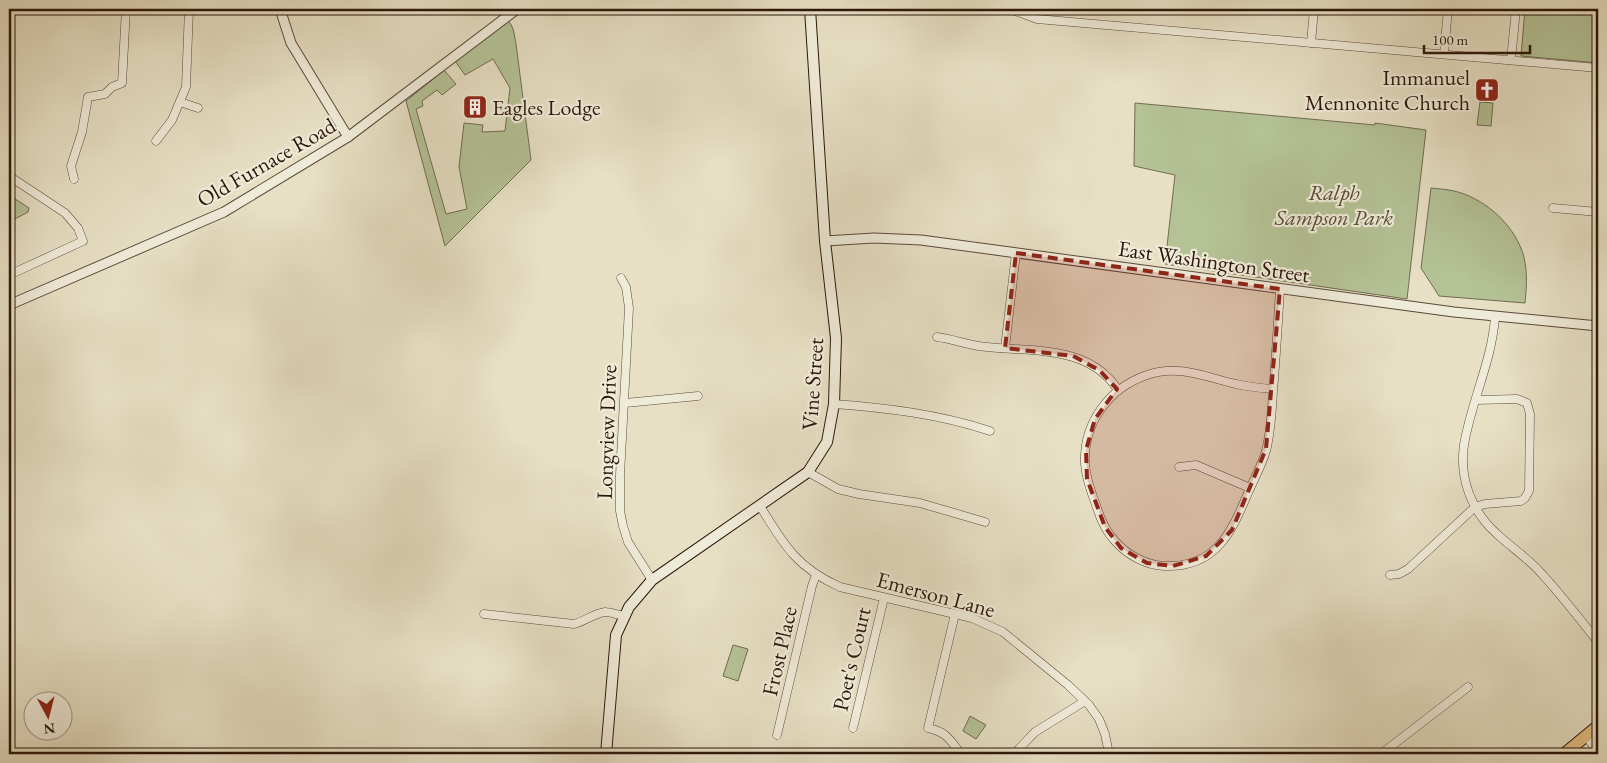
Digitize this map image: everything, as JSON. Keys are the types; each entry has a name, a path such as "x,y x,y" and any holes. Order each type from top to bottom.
{"main road":[{"name":"Vine Street","path":"606,754 616,635 629,607 652,580 808,472 827,442 834,404 836,338 825,241 810,9"},
{"path":"1564,754 1598,726"}],"street":[{"path":"74,179 71,166 82,132 88,96 105,94 112,87 122,83 126,9"},
{"path":"156,141 172,120 186,87 189,9"},
{"path":"280,9 291,43 348,137"},
{"name":"Old Furnace Road","path":"9,305 224,212 348,137 517,9"},
{"path":"1010,9 1036,19 1598,68"},
{"path":"1311,44 1314,9"},
{"path":"1444,54 1448,9"},
{"path":"1511,60 1516,9"},
{"path":"180,102 198,108"},
{"path":"9,176 73,220 83,241 9,275"},
{"path":"1553,208 1598,212"},
{"name":"East Washington Street","path":"825,241 874,238 910,239 1496,317 1598,326"},
{"path":"1005,348 1016,253"},
{"name":"Longview Drive","path":"621,278 626,287 630,308 620,475 621,518 630,546 652,580"},
{"path":"1273,389 1238,385 1193,372 1177,370 1147,375 1118,390 1104,404 1092,426 1086,445 1085,464 1088,484 1104,525 1112,538 1125,550 1143,561 1161,566 1180,565 1202,558 1216,549 1228,536 1236,522 1268,444 1273,389 1280,289"},
{"path":"1496,317 1492,341 1465,443 1463,462 1465,481 1475,507 1494,531 1542,575 1598,642"},
{"path":"937,337 984,347 1056,353 1078,358 1102,373 1118,390"},
{"path":"625,403 698,396"},
{"path":"1390,575 1399,574 1408,569 1475,507 1485,504 1521,501 1525,498 1530,485 1530,414 1527,403 1517,399 1476,400"},
{"path":"834,404 881,407 915,412 990,431"},
{"path":"1179,467 1196,465 1250,488"},
{"path":"808,472 838,489 920,503 985,522"},
{"name":"Emerson Lane","path":"760,506 795,558 816,575 840,587 955,614 989,624 1003,632 1085,701 1099,719 1105,734 1109,754"},
{"name":"Frost Place","path":"777,735 816,575"},
{"name":"Poet's Court","path":"853,728 884,598"},
{"path":"484,614 574,624 607,612 625,616"},
{"path":"955,614 928,728 945,733 961,754"},
{"path":"1381,754 1468,687"},
{"path":"1014,754 1034,732 1085,701"},
{"path":"1586,736 1598,752"}],"highlighted area":[{"path":"1016,253 1280,289 1266,449 1232,530 1206,556 1173,566 1147,563 1121,548 1105,527 1087,479 1086,450 1095,419 1117,389 1099,370 1073,356 1005,348"}],"green space":[{"path":"1525,9 1598,9 1598,63 1521,56"},
{"path":"506,19 512,27 515,37 531,160 445,246 406,101 444,70 456,84 442,95 437,90 422,101 423,106 416,109 446,214 467,209 459,167 464,123 483,125 482,132 505,131 510,88 493,59 465,75 455,61"},
{"path":"1480,102 1493,103 1491,126 1477,125"},
{"name":"Ralph Sampson Park","path":"1135,103 1375,125 1375,123 1426,130 1407,299 1165,264 1175,175 1134,166"},
{"path":"1431,188 1454,191 1474,198 1493,211 1509,227 1523,252 1526,266 1525,303 1439,296 1421,268"},
{"path":"9,195 29,208 28,212 13,220 9,208"},
{"path":"733,645 748,649 738,681 723,676"},
{"path":"970,716 986,725 976,739 963,731"}],"place":[{"name":"Immanuel Mennonite Church","path":"1487,90"},
{"name":"Eagles Lodge","path":"475,107"}]}
